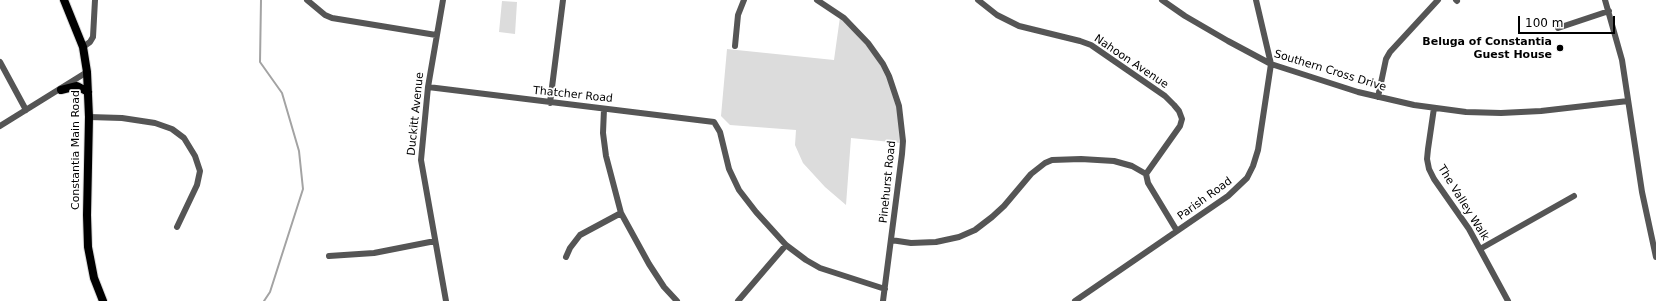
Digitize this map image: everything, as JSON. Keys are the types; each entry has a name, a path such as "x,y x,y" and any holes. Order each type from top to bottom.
{"main road":[{"name":"Constantia Main Road","path":"64,0 83,47 87,72 89,117 87,215 88,247 94,278 103,301"},
{"path":"61,90 70,87 79,87 88,92"}],"street":[{"path":"83,47 90,42 92,37 95,0"},
{"path":"307,0 325,15 332,18 436,35"},
{"name":"Duckitt Avenue","path":"444,0 436,35 428,87 421,160 446,301"},
{"path":"550,103 563,0"},
{"path":"734,46 738,15 744,0"},
{"name":"Pinehurst Road","path":"817,0 844,18 872,48 889,76 899,106 903,141 902,154 883,301"},
{"name":"Nahoon Avenue","path":"978,0 1010,22 1090,45 1165,96 1174,105 1182,118 1180,126 1146,174"},
{"name":"Southern Cross Drive","path":"1162,0 1185,16 1222,38 1271,64 1331,84 1378,97 1434,108 1466,112 1501,113 1541,111 1628,101"},
{"path":"1256,0 1271,64"},
{"path":"1378,97 1386,59 1390,52 1438,0"},
{"path":"1605,0 1622,60 1642,192 1656,257"},
{"path":"1558,28 1609,11"},
{"path":"0,62 26,110"},
{"name":"Parish Road","path":"1075,301 1228,196 1247,178 1258,150 1271,64"},
{"path":"0,126 61,90 87,72"},
{"name":"Thatcher Road","path":"428,87 550,103 710,121 716,124 720,132 729,169 739,190 756,212 786,245"},
{"name":"The Valley Walk","path":"1434,108 1427,159 1429,169 1469,229 1508,301"},
{"path":"604,109 603,138 606,156 621,213 649,264 664,287 677,301"},
{"path":"89,117 122,118 155,122 172,129 184,138 195,156 200,171 197,185 177,227"},
{"path":"891,240 911,243 936,242 959,237 975,230 992,218 1031,174 1052,160 1114,161 1132,166 1146,174 1148,183 1178,231"},
{"path":"1480,249 1574,196"},
{"path":"566,257 570,248 580,235 621,213"},
{"path":"329,256 374,253 435,241"},
{"path":"738,301 786,245 806,260 820,268 885,289"}],"shaded area":[{"path":"502,1 517,2 515,34 499,32"},
{"path":"840,17 874,54 887,77 897,107 901,143 851,138 846,205 825,187 803,163 795,145 796,130 730,125 721,116 727,49 834,60"}],"waterway":[{"path":"261,0 260,62 282,93 299,151 303,189 270,292 264,301"}],"place":[{"name":"Beluga of Constantia Guest House","path":"1560,48"}]}
